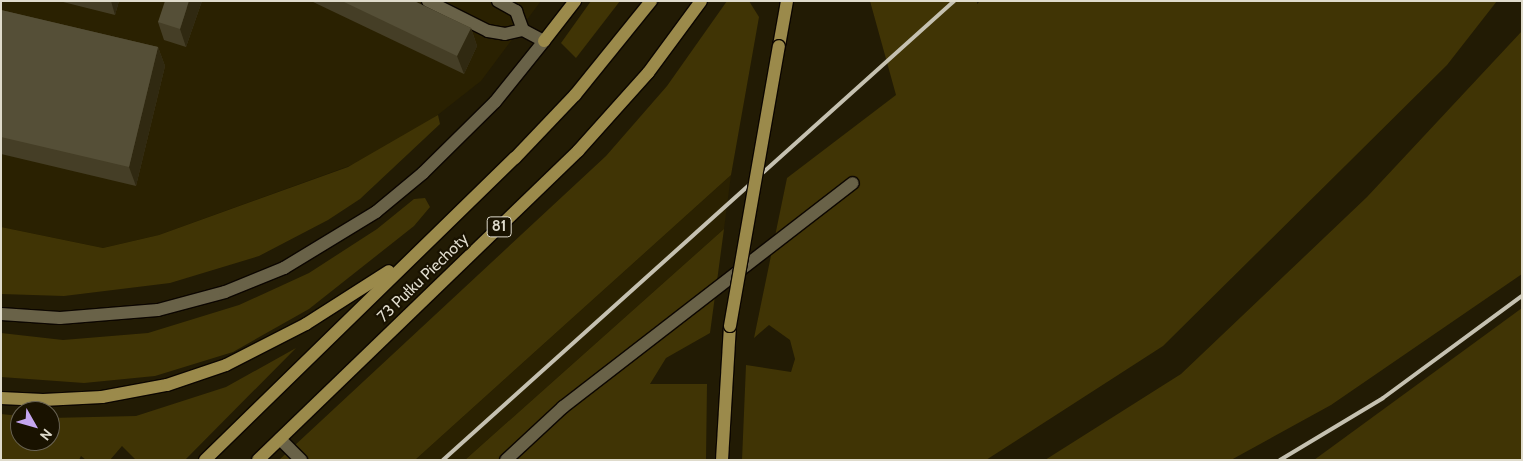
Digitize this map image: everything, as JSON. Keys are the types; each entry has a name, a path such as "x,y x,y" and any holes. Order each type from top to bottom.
{"main road":[{"path":"544,41 575,1"},
{"name":"73 Pułku Piechoty","path":"406,261 514,158 575,95 651,1"},
{"name":"73 Pułku Piechoty","path":"258,460 578,151 648,73 702,1"},
{"path":"722,460 730,326 787,1"},
{"path":"1,398 44,400 102,397 167,385 210,371 306,324 406,261"},
{"path":"205,460 406,261"}],"street":[{"path":"1,314 69,318 158,310 225,292 284,268 360,223 417,178 482,116 544,41 523,30 504,34 488,31 428,1"},
{"path":"498,1 516,11 523,30"},
{"path":"506,460 563,407 854,183"},
{"path":"280,439 301,460"}],"shaded area":[{"path":"1,1 541,1 481,81 393,150 159,235 103,248 1,227"},
{"path":"591,1 620,1 576,58 561,43"},
{"path":"727,1 749,1 759,17 731,175 415,460 279,460 606,156 667,86"},
{"path":"870,1 977,1 977,4 980,1 1497,1 1447,65 1163,346 986,460 742,460 746,365 791,372 795,359 790,340 769,325 754,338 787,178 896,95"},
{"path":"1522,31 1522,274 1331,405 1231,460 1045,460 1181,374 1367,197"},
{"path":"438,115 440,124 360,199 328,220 259,256 170,283 64,296 1,294 1,227 103,248 159,235 348,167"},
{"path":"731,175 724,229 465,460 415,460"},
{"path":"425,198 430,207 414,226 309,309 233,352 155,376 84,383 1,377 1,333 63,340 148,333 239,305 309,273 377,229 414,199"},
{"path":"724,229 710,333 666,358 650,384 707,384 706,460 465,460"},
{"path":"1522,308 1522,460 1314,460"},
{"path":"296,348 185,460 136,460 122,446 110,460 86,460 81,456 79,460 1,460 1,414 10,415 10,451 60,451 60,418 136,416 226,387"}],"building":[{"path":"165,1 189,1 180,29 158,22"},
{"path":"342,1 414,1 471,28 457,56"},
{"path":"1,10 158,47 129,167 1,137"}],"railway":[{"path":"443,460 954,1"},
{"path":"1280,460 1383,398 1522,296"}]}
